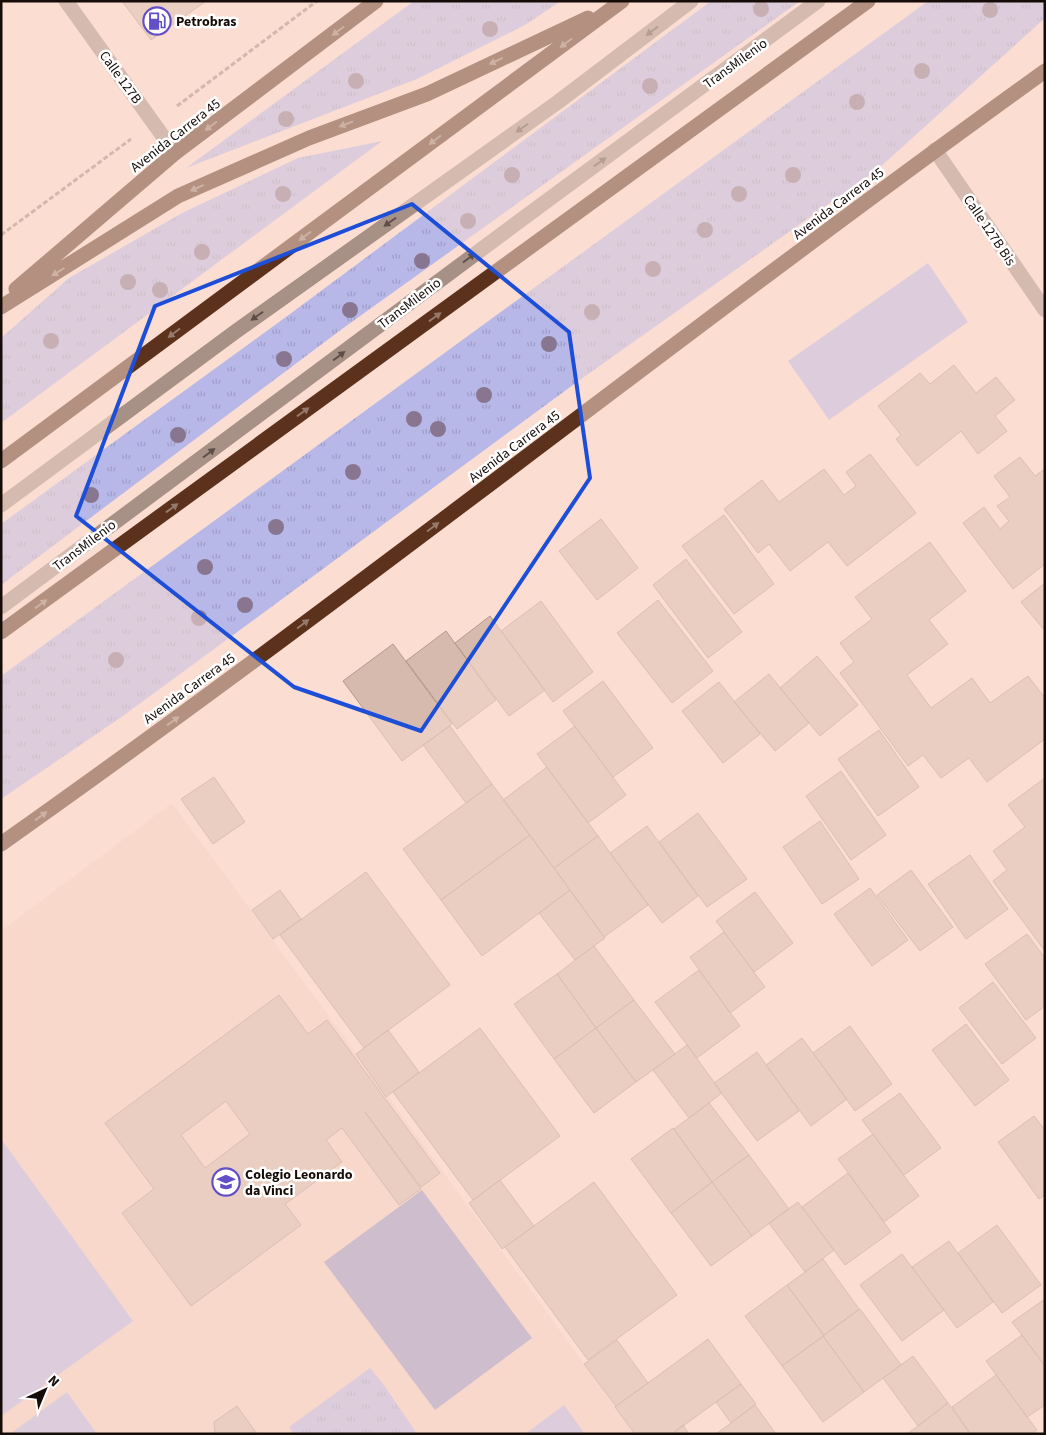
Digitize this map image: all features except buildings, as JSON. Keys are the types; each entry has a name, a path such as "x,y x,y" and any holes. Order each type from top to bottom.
{"highway":[{"name":"Avenida Carrera 45","path":"1,302 175,153 376,1"},
{"path":"1,632 868,1"},
{"path":"1,307 178,196 309,138 427,94 620,2"},
{"path":"1,461 620,2"},
{"name":"Avenida Carrera 45","path":"1,844 249,664 935,150 1045,71"}],"street":[{"name":"Calle 127B","path":"66,1 175,153"},
{"path":"1,505 235,332 558,102 691,1"},
{"name":"TransMilenio","path":"1,607 818,1"},
{"name":"Calle 127B Bis","path":"935,150 1045,310"}],"highlighted area":[{"path":"412,204 569,332 590,478 421,731 294,687 76,516 155,306"}],"shaded area":[{"name":"Colegio Leonardo da Vinci","path":"172,803 636,1434 1,1434 1,931"},
{"path":"422,1190 532,1338 435,1410 324,1262"}],"green space":[{"path":"414,1 561,1 525,25 417,79 186,168"},
{"path":"711,1 800,1 342,329 1,585 1,524 290,314"},
{"path":"928,1 1045,1 1045,18 878,169 577,382 123,716 1,799 1,676"},
{"path":"382,141 1,423 1,338 69,278 182,213 298,158"},
{"path":"928,263 968,322 829,420 788,361"},
{"path":"1,1139 133,1321 1,1416"},
{"path":"370,1368 384,1385 417,1434 294,1434 289,1427"},
{"path":"67,1392 97,1434 10,1434"},
{"path":"564,1405 585,1434 525,1434"}],"place":[{"name":"Petrobras","path":"157,21"},
{"name":"Colegio Leonardo da Vinci","path":"226,1182"}]}
